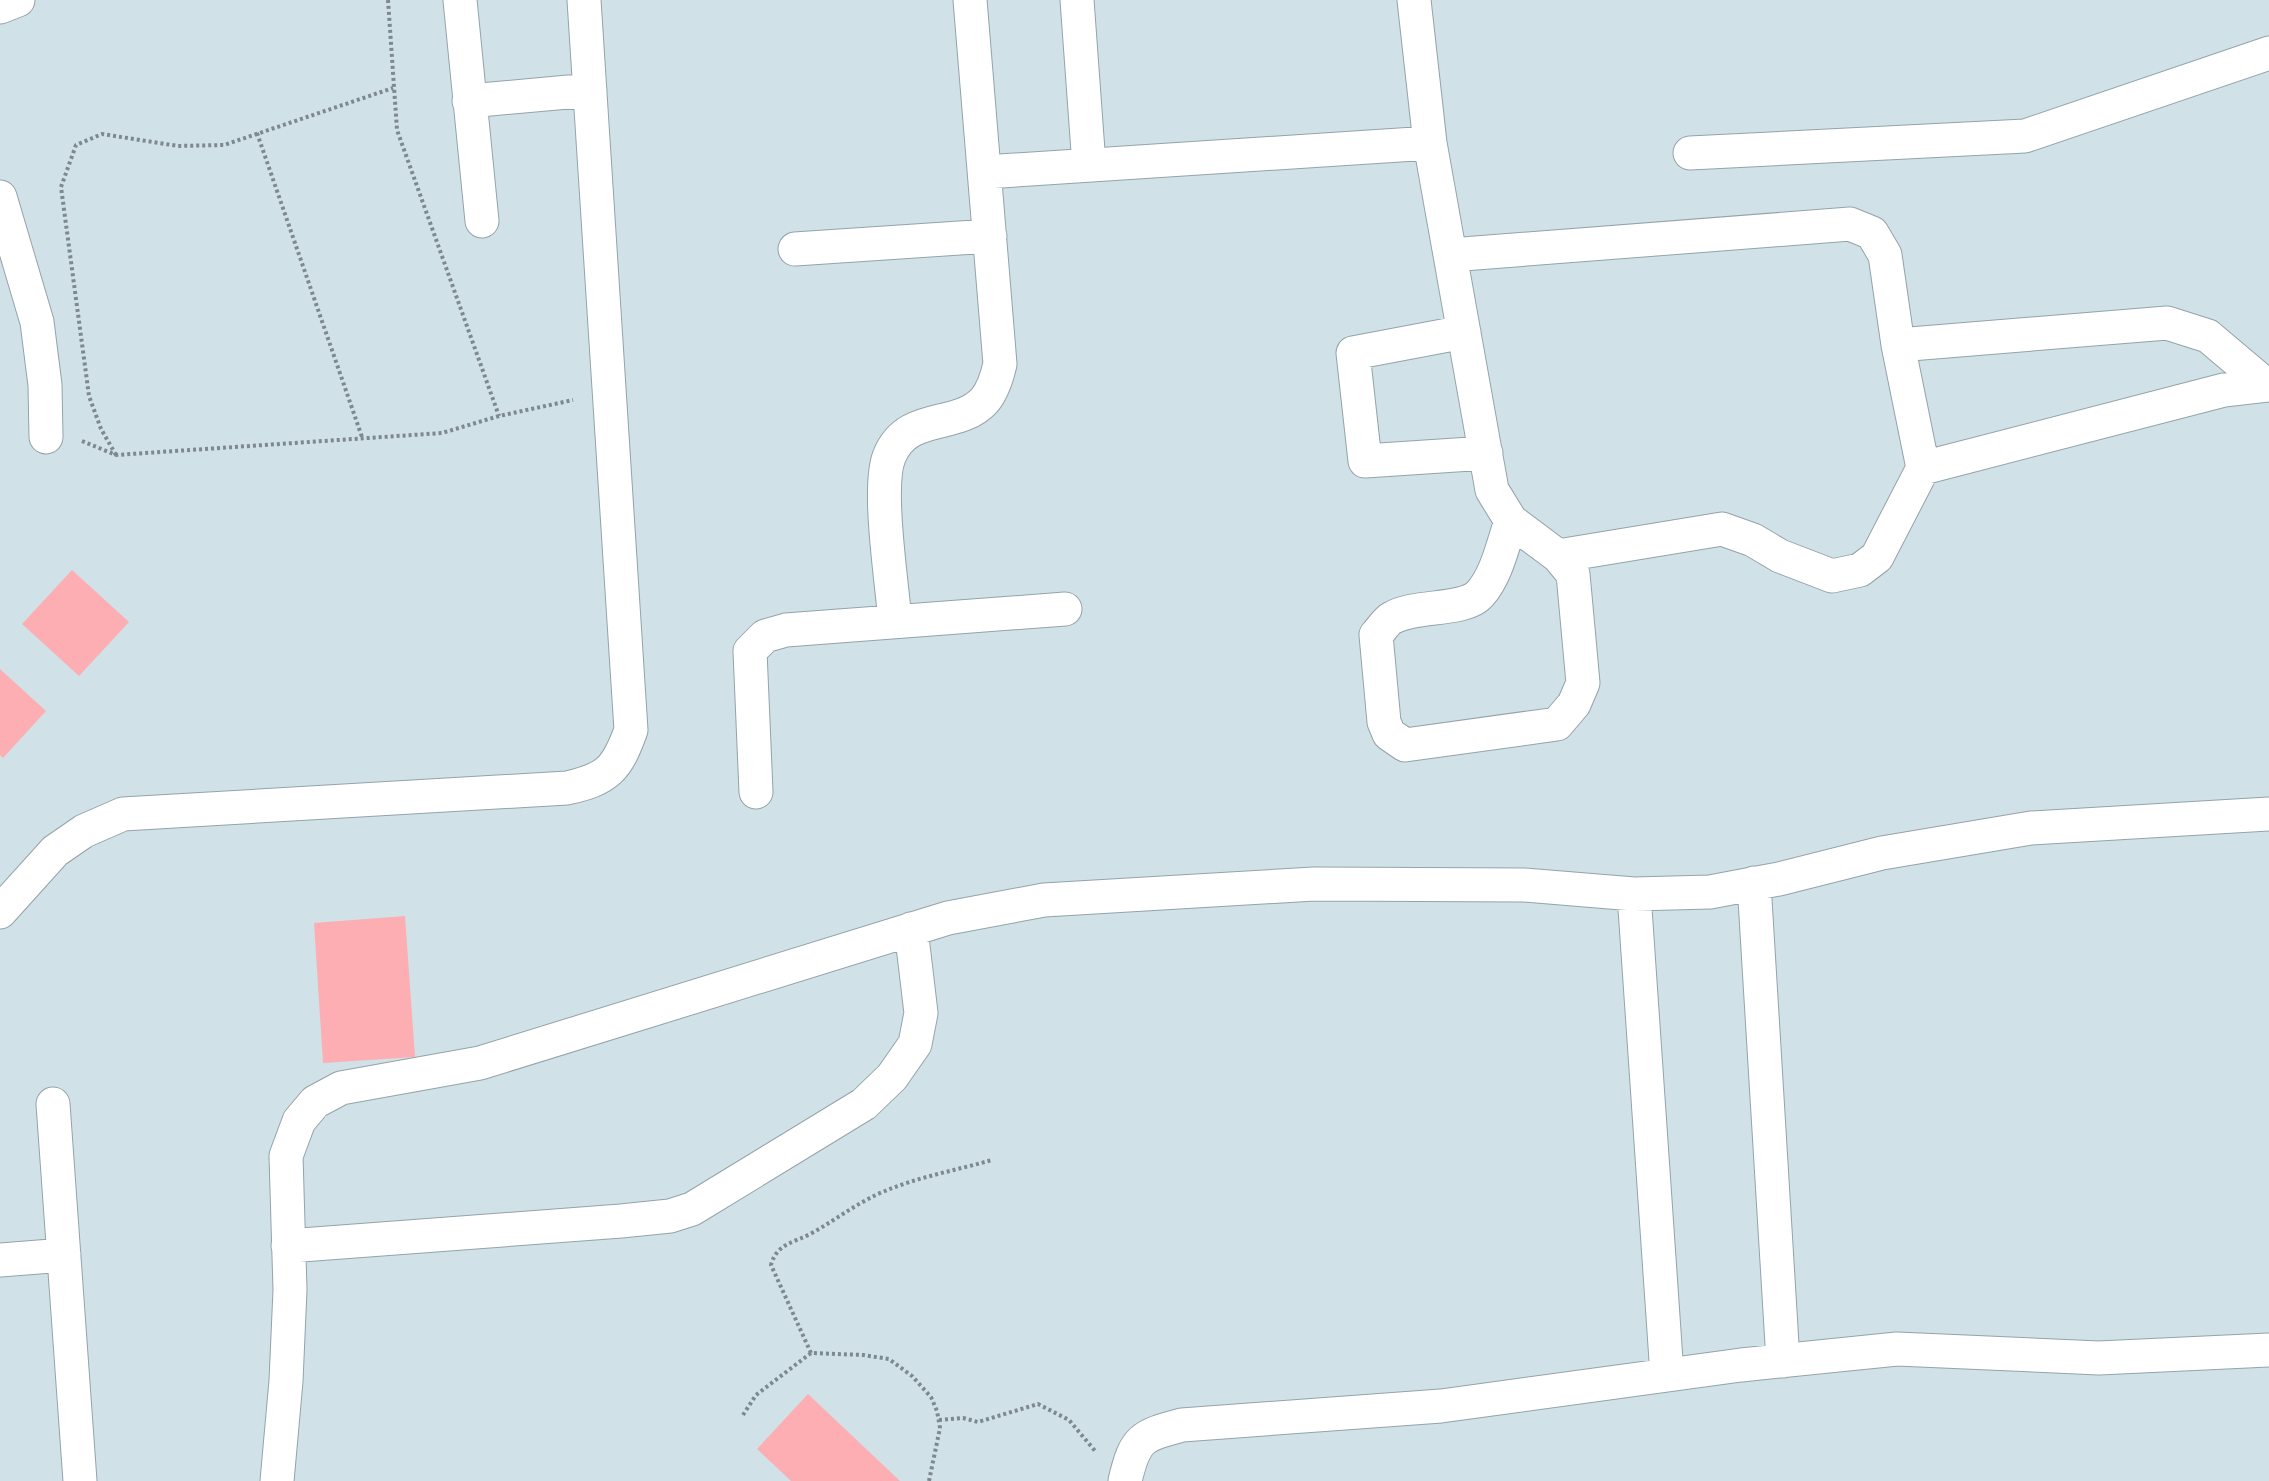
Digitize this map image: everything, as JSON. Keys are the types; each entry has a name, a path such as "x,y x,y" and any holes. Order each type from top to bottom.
{"lane":[{"path":"0,7 18,0"},
{"path":"460,0 482,221"},
{"path":"0,912 55,851 84,831 123,814 567,788 593,782 613,770 631,730 584,0"},
{"path":"895,621 884,481 889,458 900,437 920,426 960,414 983,402 995,384 1000,364 970,0"},
{"path":"1077,0 1089,165"},
{"path":"1414,0 1430,143 1492,490 1512,521 1558,556 1573,574 1582,683 1574,704 1557,724 1405,745 1389,734 1384,722 1376,635 1391,618 1425,607 1469,602 1480,594 1491,577 1512,521"},
{"path":"1690,153 2025,136 2269,53"},
{"path":"469,101 590,90"},
{"path":"985,172 1430,143"},
{"path":"0,197 37,322 45,385 46,431"},
{"path":"1450,255 1850,224 1872,233 1885,255 1898,345 1923,468 1877,557 1860,570 1832,576 1780,556 1753,540 1722,529 1558,556"},
{"path":"795,249 990,236"},
{"path":"1898,345 2167,323 2208,336 2267,385"},
{"path":"1464,332 1353,353 1365,461 1486,453"},
{"path":"1923,468 2224,390 2267,385"},
{"path":"756,792 750,651 765,636 786,630 1065,609"},
{"path":"277,1481 286,1381 290,1290 286,1156 299,1121 315,1102 341,1088 480,1063 948,918 1044,900 1314,884 1524,885 1634,894 1710,892 1754,884 1882,853 2031,828 2269,814"},
{"path":"1754,884 1783,1361"},
{"path":"1634,894 1667,1375"},
{"path":"288,1246 621,1221 670,1216 692,1209 864,1104 892,1077 915,1044 921,1013 911,929"},
{"path":"52,1104 80,1481"},
{"path":"0,1260 64,1255"},
{"path":"1125,1481 1131,1453 1150,1434 1182,1425 1441,1406 1667,1375 1897,1349 2099,1358 2269,1350"}],"path":[{"path":"388,0 397,130 499,416"},
{"path":"116,455 101,429 89,396 61,187 76,145 102,134 178,146 224,145 393,88"},
{"path":"257,134 362,437"},
{"path":"46,431 116,455 442,433 499,416 609,392"},
{"path":"811,1353 771,1265 774,1254 781,1246 811,1233 854,1206 886,1190 992,1160"},
{"path":"743,1415 756,1395 811,1353 863,1355 889,1359 912,1376 931,1397 939,1420 940,1428 929,1481"},
{"path":"939,1420 963,1418 978,1422 1038,1404 1069,1420 1098,1455"}],"shaded area":[{"path":"72,570 129,622 79,676 22,624"},
{"path":"0,669 46,711 3,758 0,755"},
{"path":"405,916 415,1057 323,1063 314,923"},
{"path":"808,1394 900,1481 791,1481 757,1449"}]}
